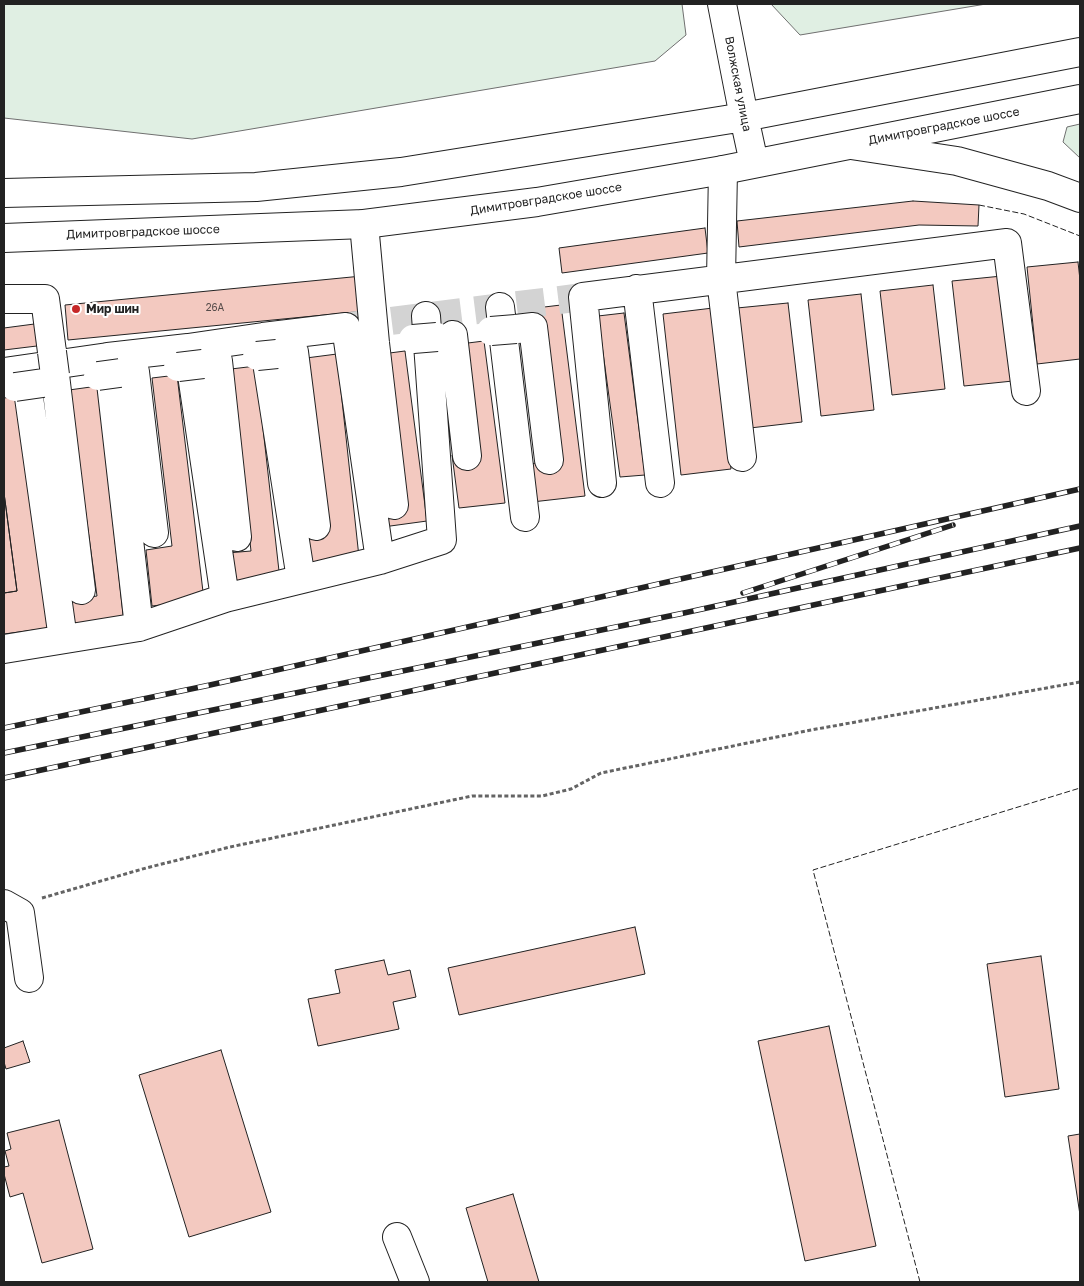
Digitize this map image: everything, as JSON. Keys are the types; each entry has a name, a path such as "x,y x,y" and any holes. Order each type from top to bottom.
{"main road":[{"name":"Волжская улица","path":"722,4 754,163"},
{"path":"4,193 266,186 401,172 744,116 1080,52"},
{"name":"Димитровградское шоссе","path":"4,238 364,224 537,202 723,170 1080,99"},
{"path":"847,145 957,162 1048,186 1080,198"},
{"path":"723,170 721,280 742,457"},
{"path":"364,224 375,343 394,505"},
{"path":"602,483 583,296 721,280 1007,242 1026,391"},
{"path":"636,289 660,483"},
{"path":"4,300 45,299 32,376 63,640"},
{"path":"375,343 432,332 502,322 533,327 549,460"},
{"path":"502,322 525,517"},
{"path":"32,376 115,370 197,360 266,349 346,327 380,560"},
{"path":"432,332 467,456"},
{"path":"4,649 139,627 225,598 380,560 442,540 432,332"},
{"path":"266,349 294,352 316,526"},
{"path":"266,349 301,579"},
{"path":"197,360 237,537"},
{"path":"197,360 225,598"},
{"path":"115,370 154,533"},
{"path":"115,370 139,627"},
{"path":"32,376 81,590"},
{"path":"7,906 20,913 29,978"},
{"path":"397,1237 415,1282"}],"path":[{"path":"7,906 230,847 414,808 472,796 542,796 571,789 601,773 811,730 1080,682"}],"green space":[{"path":"4,4 682,4 686,35 655,61 192,139 4,118"},
{"path":"771,4 986,4 800,35"},
{"path":"1080,124 1080,158 1063,142 1067,127"}],"building":[{"path":"913,201 979,205 978,226 919,225 739,247 737,221"},
{"path":"705,228 708,253 562,273 559,248"},
{"path":"1078,262 1080,280 1080,359 1037,364 1027,267"},
{"path":"362,276 365,311 68,340 65,305"},
{"path":"1002,276 1013,381 964,386 952,281"},
{"path":"933,285 945,389 892,395 880,291"},
{"path":"861,294 874,410 821,416 808,300"},
{"path":"788,303 802,422 750,428 737,308"},
{"path":"561,305 585,496 532,502 528,464 555,461 536,308"},
{"path":"713,308 731,469 681,475 663,314"},
{"path":"624,313 645,475 620,477 598,316"},
{"path":"42,323 45,345 4,350 4,328"},
{"path":"484,341 505,503 459,508 452,455 474,452 460,344"},
{"path":"405,351 427,521 383,527 381,509 382,354"},
{"path":"337,354 359,557 308,563 283,361"},
{"path":"256,366 280,580 231,585 227,553 251,551 231,369"},
{"path":"177,375 204,600 152,606 146,550 172,546 152,378"},
{"path":"98,386 124,623 75,629 71,600 97,596 69,390"},
{"path":"19,396 49,628 4,634 4,593 17,591 4,493 4,398"},
{"path":"4,493 17,591 4,593"},
{"path":"635,927 645,974 459,1015 448,968"},
{"path":"1041,956 1059,1089 1005,1097 987,964"},
{"path":"384,960 388,975 410,970 416,997 393,1002 399,1029 318,1046 308,999 340,993 335,970"},
{"path":"829,1026 876,1246 805,1261 758,1041"},
{"path":"23,1041 30,1062 6,1069 4,1048"},
{"path":"221,1050 271,1212 189,1237 139,1075"},
{"path":"59,1120 93,1249 42,1263 23,1193 10,1197 4,1174 4,1167 9,1166 5,1151 11,1149 7,1133"},
{"path":"1080,1134 1080,1215 1068,1136"},
{"path":"513,1194 539,1282 488,1282 466,1208"}],"tunnel":[{"path":"350,326 583,297"}],"railway":[{"path":"4,728 210,685 1080,489"},
{"path":"743,593 953,525"},
{"path":"4,753 684,613 1080,526"},
{"path":"4,778 1080,548"}],"fence":[{"path":"979,205 1024,214 1080,236"},
{"path":"920,1282 813,870 1080,788"}],"place":[{"name":"Мир шин","path":"76,309"}]}
